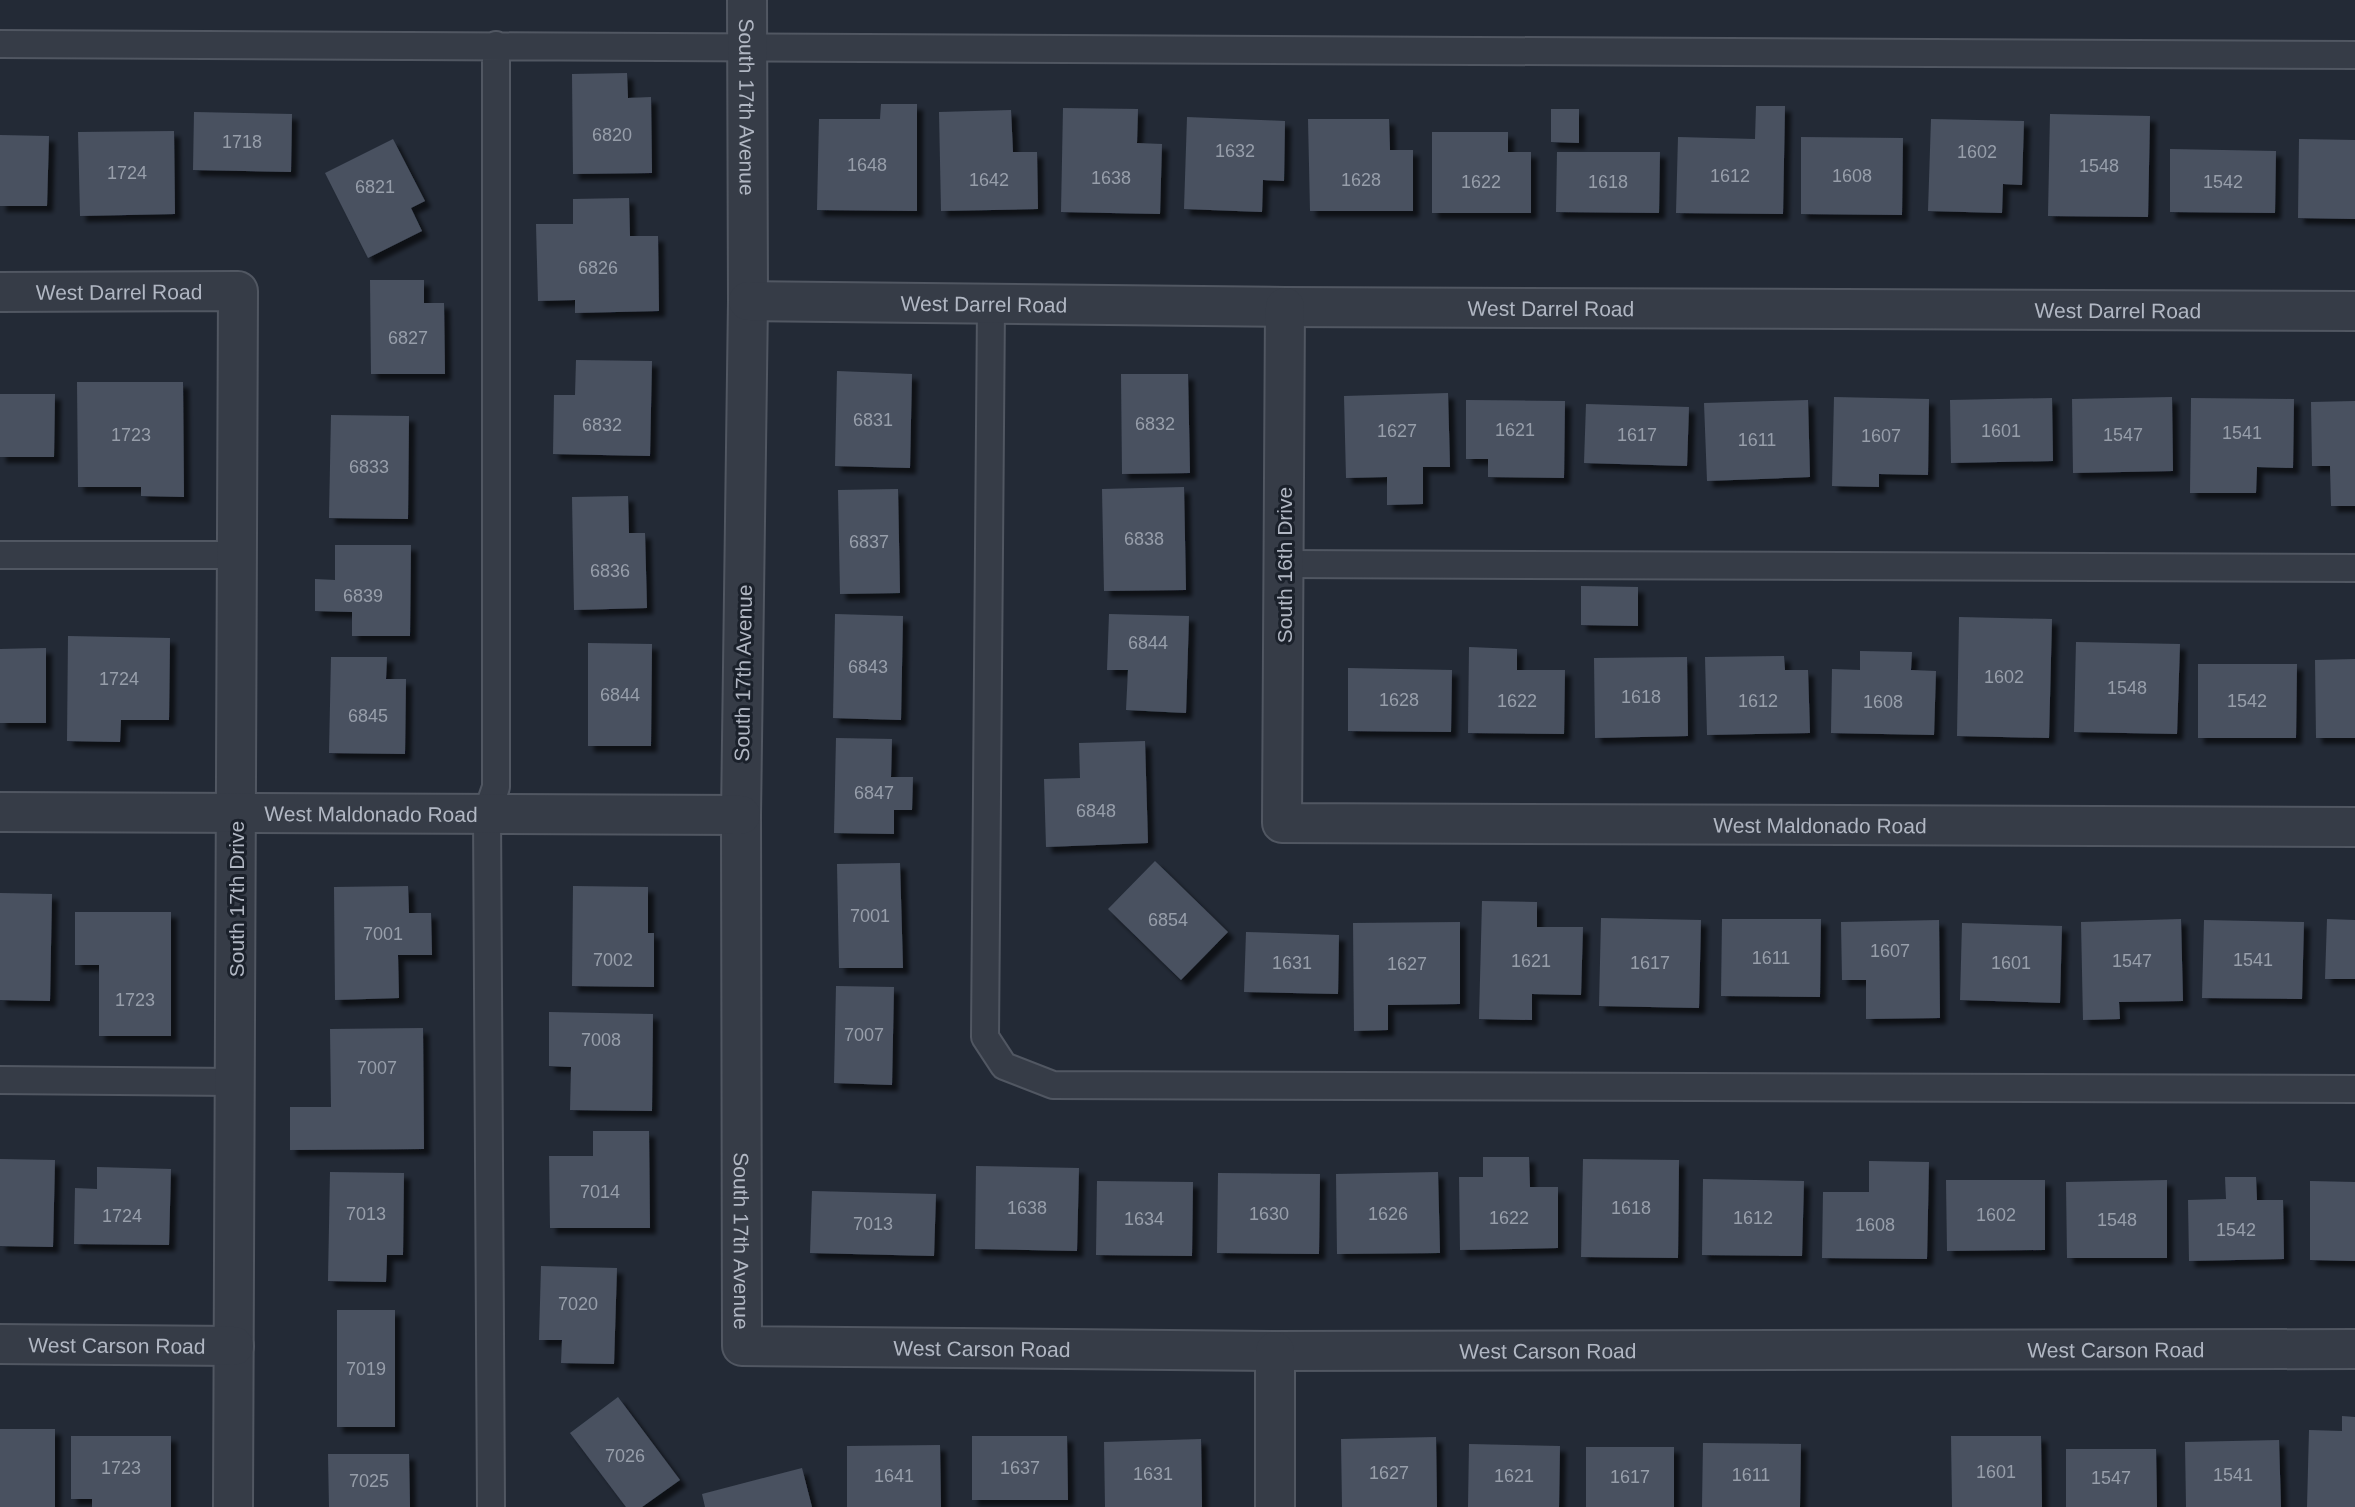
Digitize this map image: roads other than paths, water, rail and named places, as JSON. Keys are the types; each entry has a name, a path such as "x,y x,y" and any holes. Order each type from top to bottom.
{"street":[{"name":"South 17th Avenue","path":"742,1346 741,815 748,301 747,0"},
{"name":"West Darrel Road","path":"0,292 238,291"},
{"name":"South 17th Drive","path":"233,1507 238,291"},
{"name":"West Darrel Road","path":"748,301 1285,307 2355,311"},
{"name":"South 16th Drive","path":"1282,823 1285,307"},
{"name":"West Maldonado Road","path":"0,812 741,815"},
{"name":"West Maldonado Road","path":"1282,823 2355,827"},
{"name":"West Carson Road","path":"0,1344 233,1346"},
{"name":"West Carson Road","path":"742,1346 1275,1351 2355,1349"},
{"path":"1275,1351 1275,1507"}],"lane":[{"path":"0,44 2355,55"},
{"path":"491,1507 487,813 496,787 496,45"},
{"path":"991,305 985,1037 1004,1066 1053,1085 2355,1089"},
{"path":"0,555 237,555"},
{"path":"1284,564 2355,568"},
{"path":"0,1080 235,1082"}]}
